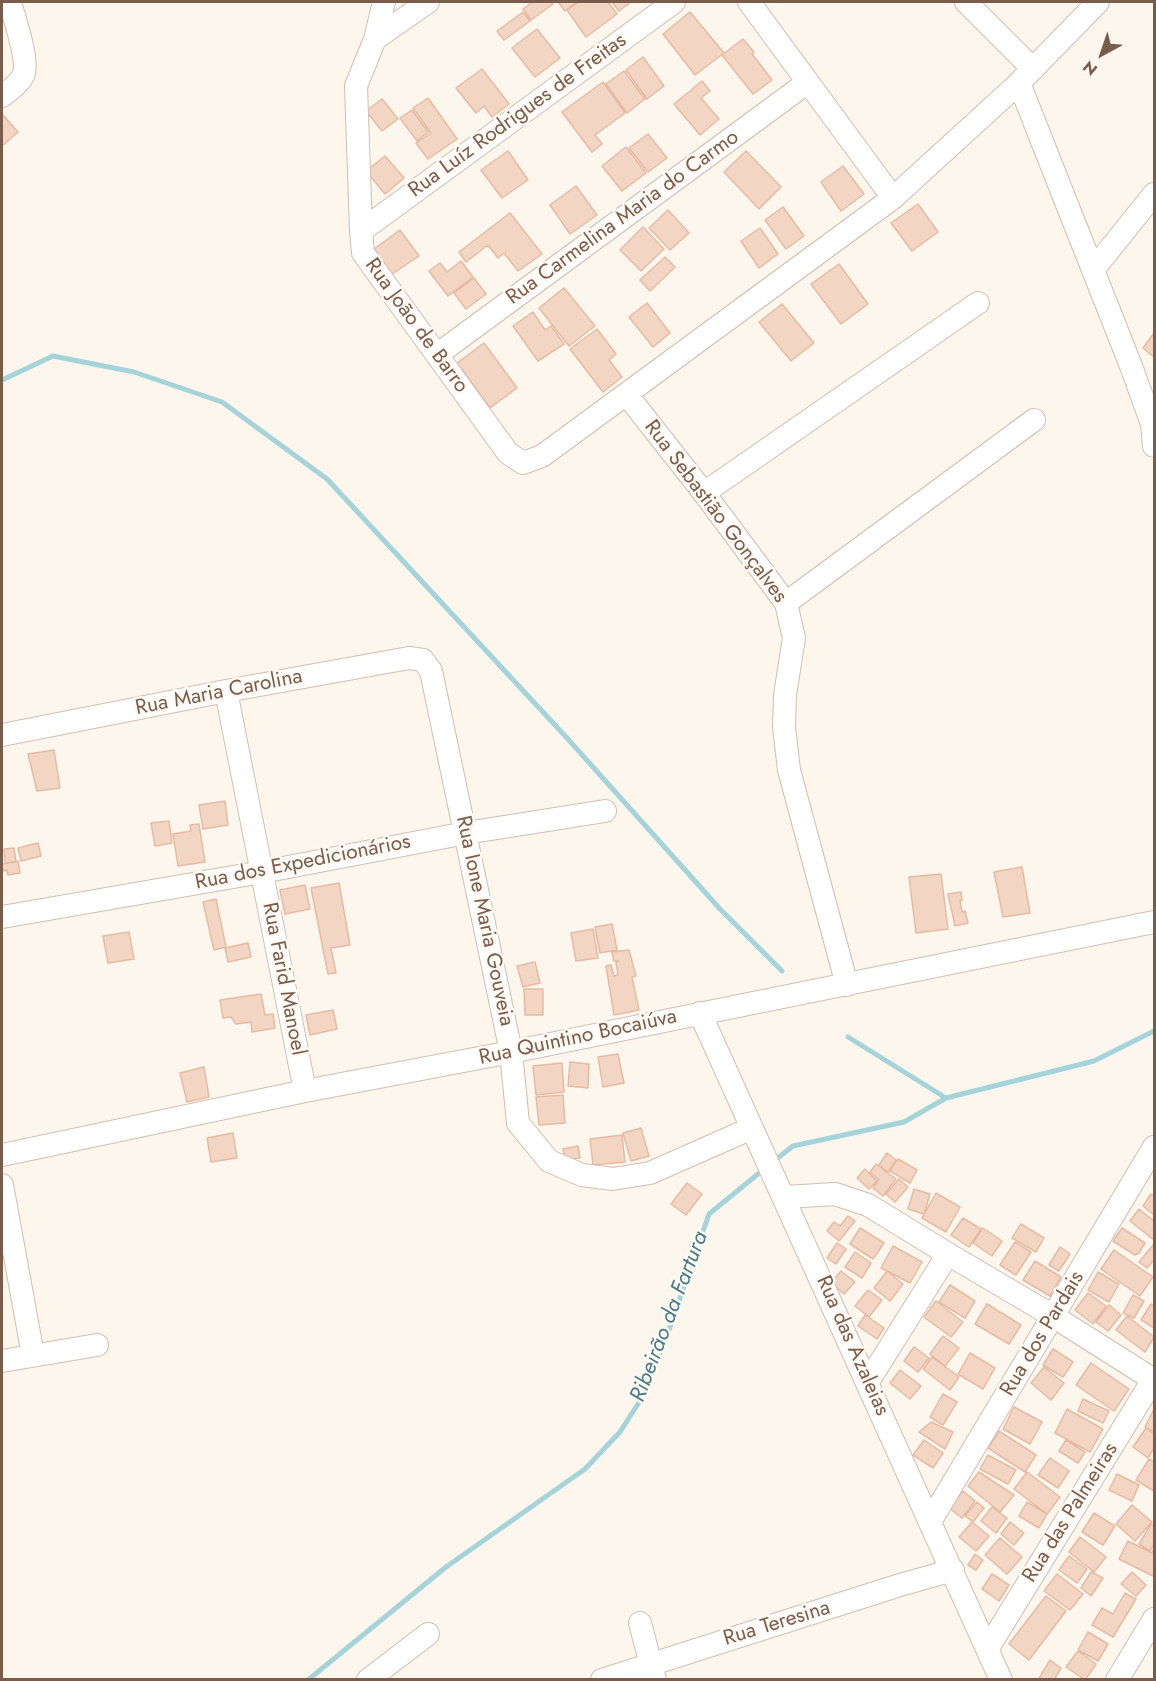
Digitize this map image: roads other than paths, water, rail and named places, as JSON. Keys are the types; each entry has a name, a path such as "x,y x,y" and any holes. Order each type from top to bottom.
{"street":[{"name":"Rua João de Barro","path":"384,2 375,39 356,86 363,253 508,453 523,463 543,456 627,394"},
{"path":"375,39 428,2"},
{"name":"Rua Luíz Rodrigues de Freitas","path":"361,231 674,2"},
{"path":"749,2 893,198"},
{"path":"966,2 1026,76 1093,270 1154,431"},
{"path":"627,394 893,198 1026,76 1098,2"},
{"path":"2,96 12,89 24,75 25,55 8,15"},
{"name":"Rua Carmelina Maria do Carmo","path":"438,354 808,82"},
{"path":"1093,270 1155,194"},
{"path":"704,493 978,303"},
{"name":"Rua Sebastião Gonçalves","path":"627,394 786,603 794,638 785,695 784,727 789,770 847,985"},
{"path":"786,603 1034,420"},
{"name":"Rua Maria Carolina","path":"2,735 409,658 423,660 431,671"},
{"name":"Rua Ione Maria Gouveia","path":"431,671 511,1052 518,1123 549,1161 582,1175 613,1179 650,1173 752,1128"},
{"name":"Rua Farid Manoel","path":"226,691 305,1091"},
{"name":"Rua dos Expedicionários","path":"2,917 262,872 466,833 605,811"},
{"name":"Rua Quintino Bocaiúva","path":"2,1155 305,1091 511,1052 700,1012 847,985 1155,922"},
{"name":"Rua das Azaleias","path":"700,1012 931,1520 1001,1680"},
{"name":"Rua dos Pardais","path":"931,1520 1155,1147"},
{"path":"2,1185 33,1355"},
{"path":"781,1190 835,1194 868,1205 1154,1379"},
{"path":"868,1382 948,1254"},
{"path":"2,1361 97,1345"},
{"name":"Rua das Palmeiras","path":"988,1648 1154,1379"},
{"name":"Rua Teresina","path":"602,1680 652,1672 900,1585 953,1570"},
{"path":"1117,1680 1155,1619"},
{"path":"640,1623 652,1672"},
{"path":"369,1680 428,1634"}],"waterway":[{"path":"2,380 53,356 134,372 222,402 327,479 567,738 720,909 782,971"},
{"path":"774,1161 793,1146 904,1122 946,1098 1094,1061 1154,1031"},
{"path":"848,1037 946,1098"},
{"name":"Ribeirão da Fartura","path":"308,1680 446,1567 585,1469 620,1432 643,1396 668,1333 709,1214 764,1169"}]}
